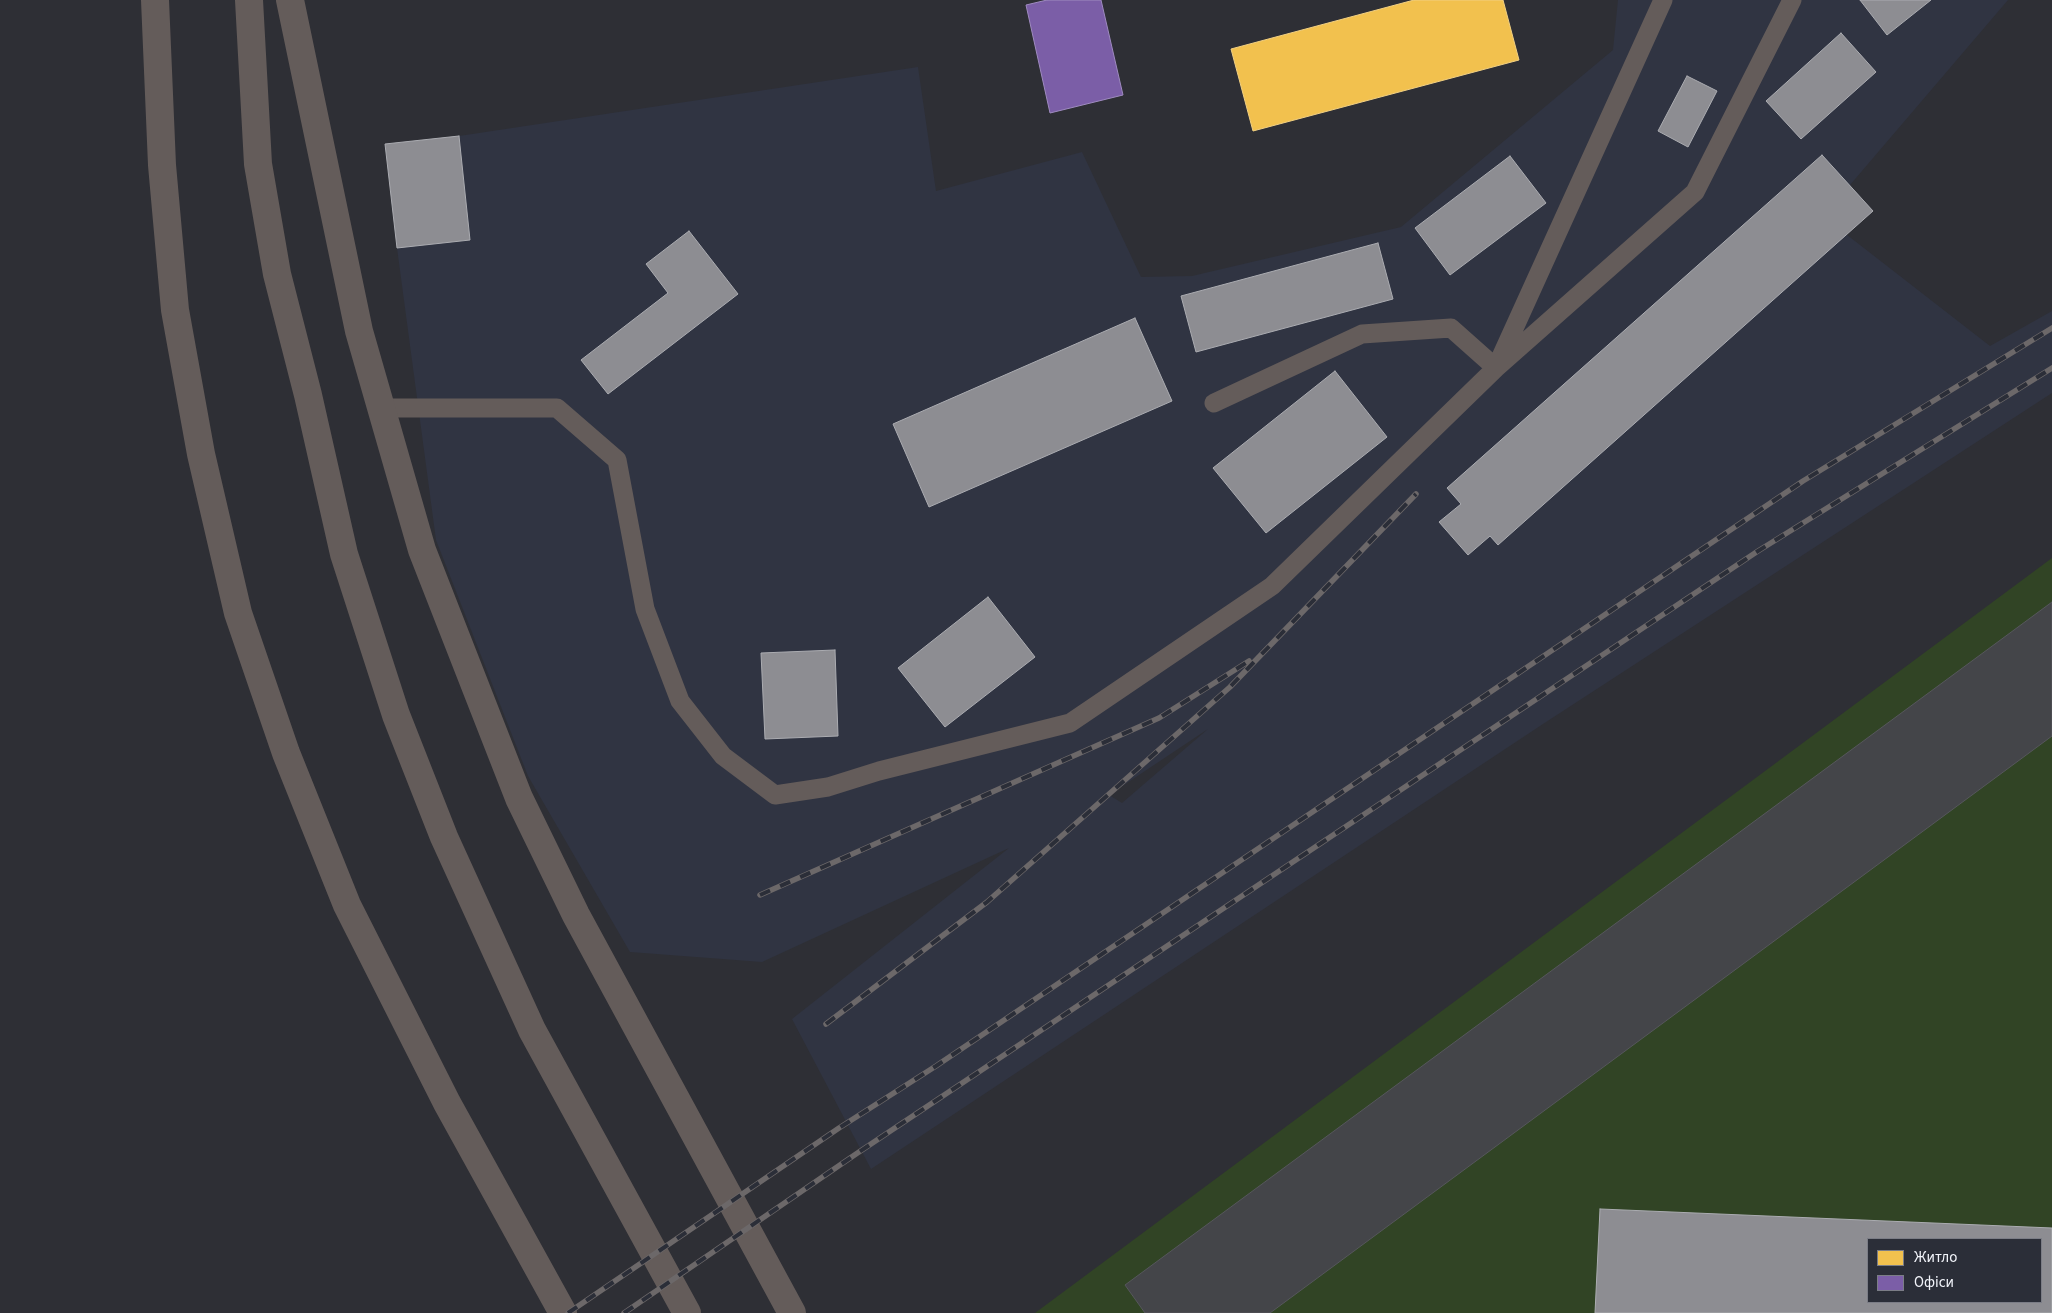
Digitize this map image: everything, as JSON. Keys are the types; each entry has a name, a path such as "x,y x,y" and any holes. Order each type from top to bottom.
{"street":[{"path":"155,0 162,165 175,310 200,454 238,613 286,754 347,905 447,1102 563,1313"},
{"path":"249,0 258,164 277,274 308,395 344,554 396,715 444,837 532,1030 687,1313"},
{"path":"290,0 358,331 422,550 519,798 576,915 792,1313"}],"lane":[{"path":"1496,368 1663,0"},
{"path":"381,408 557,408 617,460 645,609 680,701 723,756 775,795 828,787 879,771 1070,722 1272,586 1496,368 1695,192 1792,0"},
{"path":"1214,403 1362,334 1451,328 1496,368"}],"shaded area":[{"path":"1618,0 2008,0 1850,185 1873,211 1842,231 1990,346 2052,311 2052,393 1543,724 871,1169 792,1019 1009,848 762,962 630,952 528,776 436,540 385,144 459,136 918,67 936,191 1082,152 1141,277 1192,276 1401,227 1613,50","holes":["1208,729 1122,803 1109,795"]}],"green space":[{"path":"2052,558 2052,1313 1035,1313"}],"building: Житло":[{"path":"1414,0 1503,0 1519,60 1253,131 1231,49"}],"building: Офіси":[{"path":"1047,0 1101,0 1123,95 1050,113 1026,5"}],"building: Промзона":[{"path":"1860,0 1931,0 1887,35"},
{"path":"1841,33 1876,72 1801,139 1766,101"},
{"path":"1687,76 1717,91 1688,147 1658,131"},
{"path":"459,136 470,240 397,248 385,144"},
{"path":"1822,155 1873,211 1498,545 1490,536 1468,555 1439,522 1461,504 1447,488"},
{"path":"1510,156 1546,203 1450,275 1415,228"},
{"path":"689,231 738,294 608,394 581,360 668,293 646,264"},
{"path":"1378,243 1393,299 1196,352 1181,296"},
{"path":"1135,318 1172,401 929,507 893,424"},
{"path":"1335,371 1387,437 1266,533 1213,468"},
{"path":"988,597 1035,657 945,727 898,668"},
{"path":"835,650 838,736 765,739 761,653"},
{"path":"1600,1209 2052,1228 2052,1313 1595,1313"}],"building: Інше":[{"path":"2052,602 2052,736 1270,1313 1145,1313 1125,1285"}],"railway":[{"path":"568,1313 839,1128 936,1066 1803,481 2052,328"},
{"path":"624,1313 856,1154 1758,551 2052,368"},
{"path":"826,1024 987,902 1230,687 1416,494"},
{"path":"760,895 1159,718 1249,661"}]}
